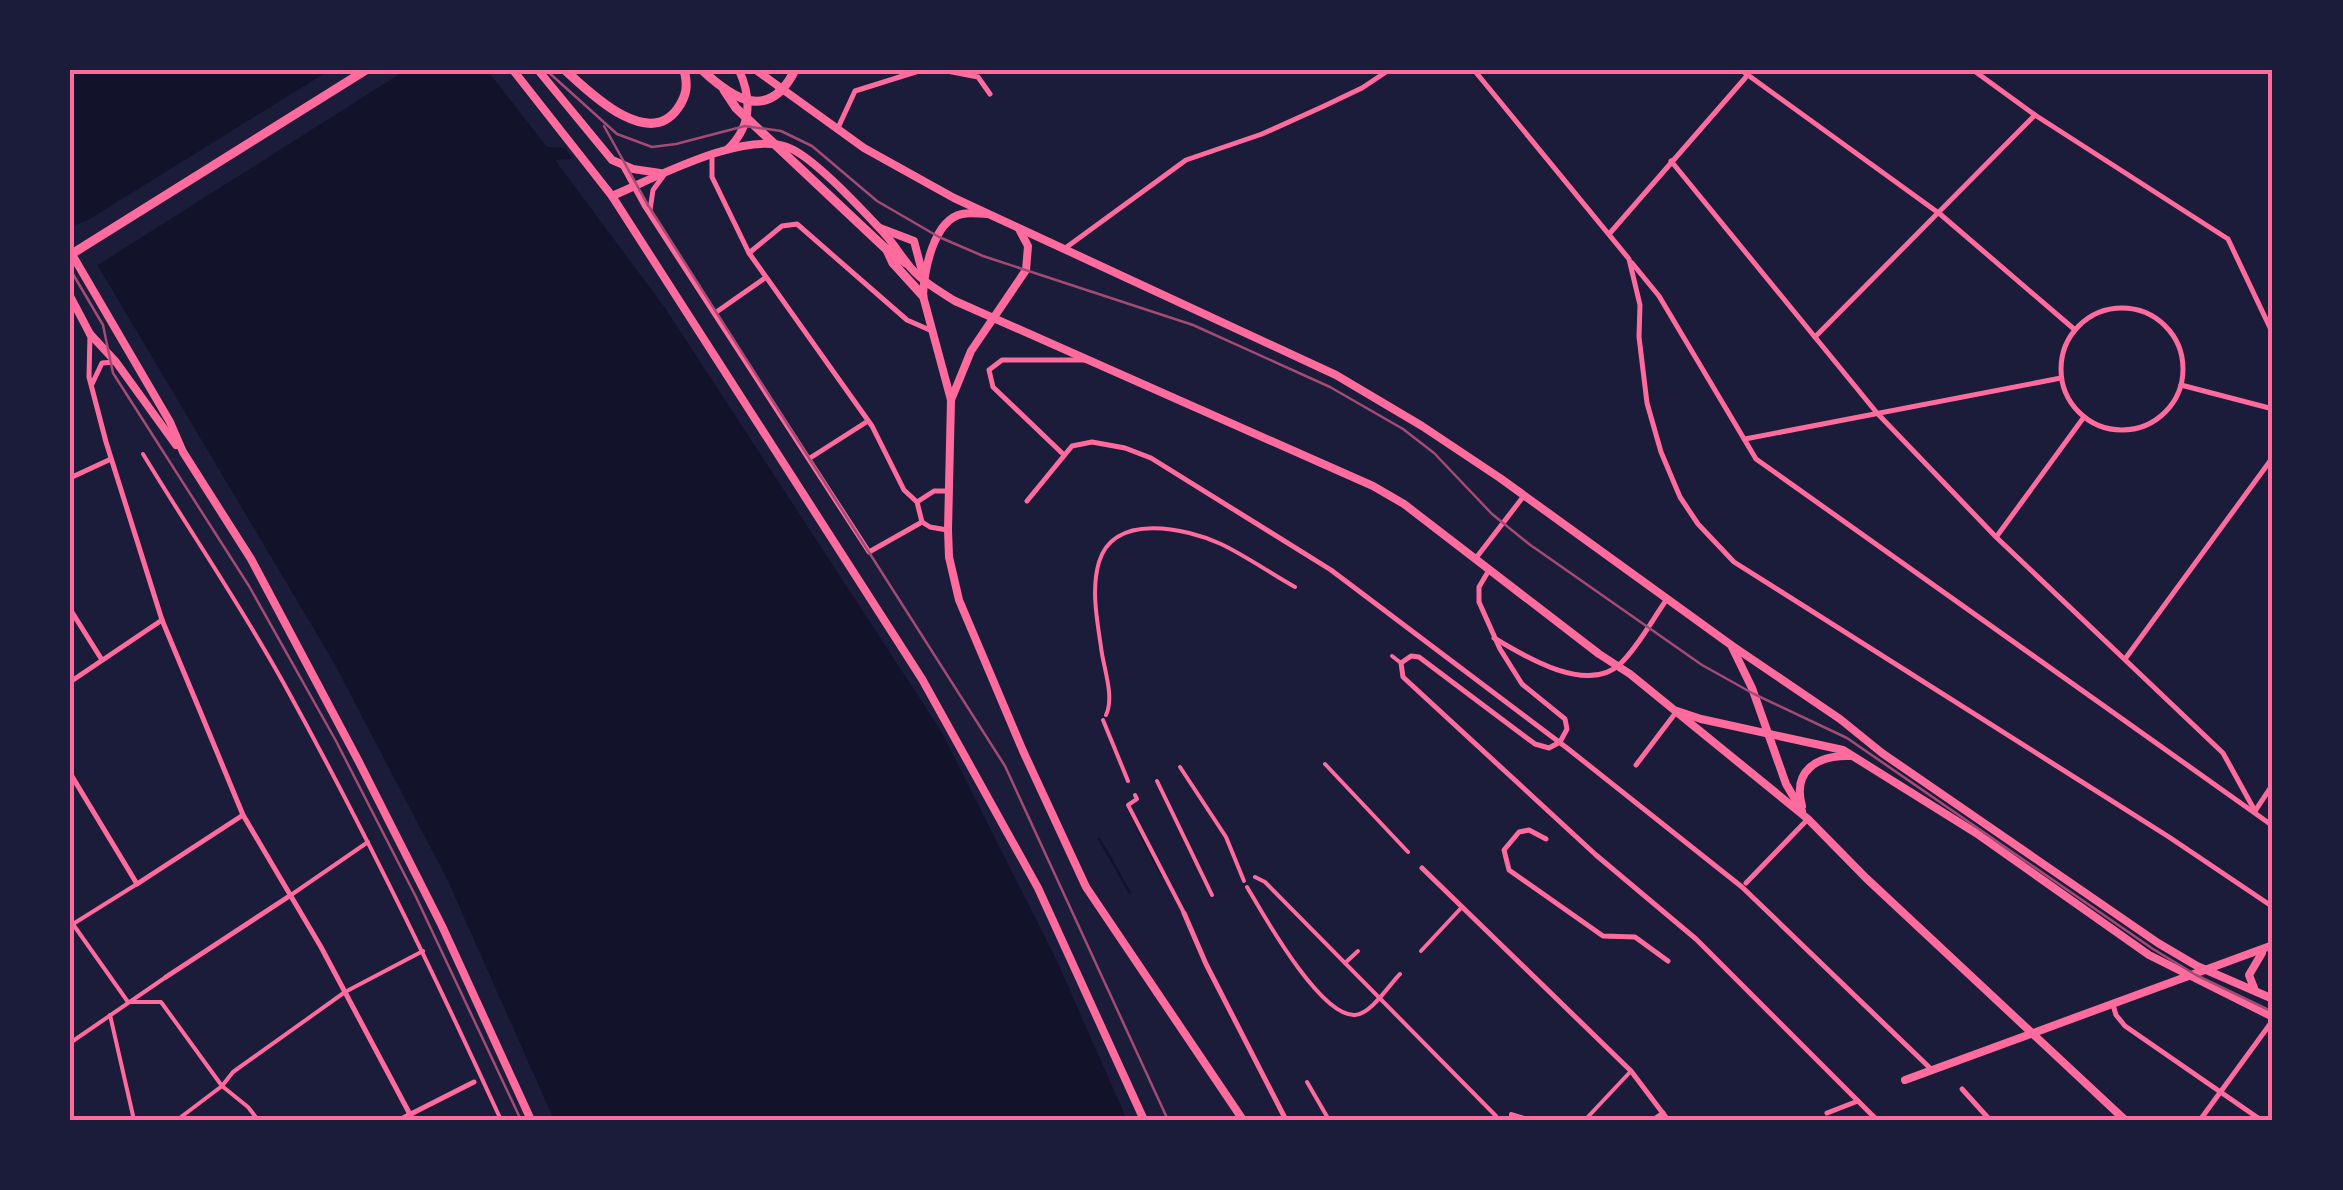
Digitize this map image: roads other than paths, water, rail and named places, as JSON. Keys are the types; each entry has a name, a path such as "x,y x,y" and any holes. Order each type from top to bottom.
{"main road":[{"path":"183,452 170,422 70,253 366,70"},
{"path":"513,70 612,196 950,725 1038,888 1144,1120"},
{"path":"538,70 602,150 622,165 665,174"},
{"path":"565,70 606,104 630,120 642,122 664,120 679,107 686,94 684,70"},
{"path":"702,70 742,100 765,99 780,92 795,70"},
{"path":"724,152 747,121 747,88 739,70"},
{"path":"756,70 864,148 987,214 1336,375 1422,426 1882,753 2142,932 2208,971 2273,999"},
{"path":"724,90 736,108 901,251 906,263"},
{"path":"612,196 724,152 766,144 790,147 806,158 875,231 892,263 923,296"},
{"path":"952,400 923,296 926,262 944,224 963,214 987,214"},
{"path":"1020,229 1028,246 1028,266 971,351 952,400 948,530 959,600 1086,888 1243,1120"},
{"path":"875,231 914,241 924,279"},
{"path":"885,248 955,301 1372,486 1404,504 1676,711 1808,819 2125,1120"},
{"path":"70,296 90,334 116,362 183,452 250,560 360,762 442,926 531,1120"},
{"path":"1732,645 1786,784 1808,819"},
{"path":"1676,711 1701,720 1820,743 1853,756 1976,832 2141,950 2273,1019"},
{"path":"1808,819 1799,794 1808,768 1827,756 1853,756"},
{"path":"1904,1080 2270,947"},
{"path":"2258,992 2249,975 2255,960 2270,947"}],"street":[{"path":"837,130 855,91 922,70"},
{"path":"942,70 978,77 990,94"},
{"path":"1064,250 1186,160 1277,128 1362,88 1389,70"},
{"path":"1474,70 1658,296 1756,459 2273,826"},
{"path":"1741,70 1940,214 2074,330"},
{"path":"1973,70 2035,115 2228,238 2273,334"},
{"path":"1610,233 1747,77"},
{"path":"1814,338 2035,115"},
{"path":"708,157 712,177 765,278 868,421 904,490 917,502 922,522 948,530"},
{"path":"1672,161 1878,413 1996,536 2223,753 2255,812"},
{"path":"622,165 869,552 922,522"},
{"path":"650,213 652,190 665,174"},
{"path":"749,252 793,222 907,320 932,332"},
{"path":"1629,259 1640,304 1640,346 1652,425 1680,497 1698,524 1734,562 2273,907"},
{"path":"716,313 765,278"},
{"path":"2131,308 2159,320 2175,338 2183,361 2177,396 2162,416 2140,427 2105,428 2084,417 2069,400 2061,378 2064,347 2074,330 2100,311 2131,308"},
{"path":"90,334 90,387 162,620 242,815 345,992 411,1117"},
{"path":"1063,454 993,388 989,370 1002,360 1086,360"},
{"path":"90,387 102,363 116,362"},
{"path":"1745,439 2061,378"},
{"path":"2181,385 2273,408"},
{"path":"1996,536 2084,417"},
{"path":"810,458 868,421"},
{"path":"1027,501 1063,454 1078,444 1092,442 1126,448 1150,458 1331,570 1560,742 1742,887 1932,1070"},
{"path":"143,454 280,677 368,842 501,1120"},
{"path":"2125,659 2273,457"},
{"path":"70,478 111,458"},
{"path":"917,502 934,492 948,491"},
{"path":"1476,558 1524,495"},
{"path":"1128,781 1104,718 1109,697 1095,599 1100,559 1112,541 1129,532 1150,528 1208,538 1295,587"},
{"path":"1402,663 1412,656 1419,657 1535,744 1549,748 1560,742 1567,730 1565,720 1522,684 1494,638 1479,602 1479,587 1490,570"},
{"path":"1494,638 1524,656 1568,673 1618,667 1667,599"},
{"path":"70,609 102,660"},
{"path":"70,682 162,620"},
{"path":"1392,656 1402,663"},
{"path":"1506,659 1524,656"},
{"path":"1402,663 1403,677 1596,856 1696,939 1877,1120"},
{"path":"1636,766 1676,711"},
{"path":"1325,764 1408,852"},
{"path":"1180,767 1226,837 1290,960 1332,1004 1356,1015 1366,1011 1400,974"},
{"path":"70,773 137,884"},
{"path":"1157,781 1212,895"},
{"path":"2255,812 2273,784"},
{"path":"1135,795 1137,799 1128,805 1286,1120"},
{"path":"128,1002 71,922 242,815"},
{"path":"1746,883 1808,819"},
{"path":"1546,839 1528,830 1519,832 1504,850 1509,870 1603,936 1635,937 1668,961"},
{"path":"70,1043 368,842"},
{"path":"1422,868 1631,1071 1666,1117 1653,1120"},
{"path":"1249,881 1265,882 1496,1116"},
{"path":"1421,951 1463,907"},
{"path":"177,1120 222,1086 233,1072 345,992 422,951"},
{"path":"1345,963 1358,951"},
{"path":"128,1002 161,1002 222,1086 248,1106 258,1120"},
{"path":"2112,1004 2125,1026 2223,1089 2261,1120"},
{"path":"110,1015 134,1120"},
{"path":"2200,1120 2273,1019"},
{"path":"1585,1120 1631,1071"},
{"path":"399,1120 482,1078"},
{"path":"1307,1082 1329,1120"},
{"path":"1962,1089 1990,1120"},
{"path":"1827,1113 1858,1101"},
{"path":"1511,1120 1511,1114 1530,1120"}],"waterway":[{"path":"1128,808 1138,829"},
{"path":"1139,832 1151,854"},
{"path":"1099,839 1119,873"},
{"path":"1152,857 1162,875"},
{"path":"1119,874 1130,893"}],"tram line":[{"path":"546,70 617,134 652,147 745,126 781,131 812,146 877,201 939,237 983,256 1193,325 1330,387 1403,429 1434,453 1492,514 1529,544 1702,665 1847,738 2153,949 2196,975 2273,1012"},
{"path":"604,126 648,205 1005,766 1168,1120"},
{"path":"70,269 103,325 113,373 249,586 336,741 416,897 521,1120"}]}
